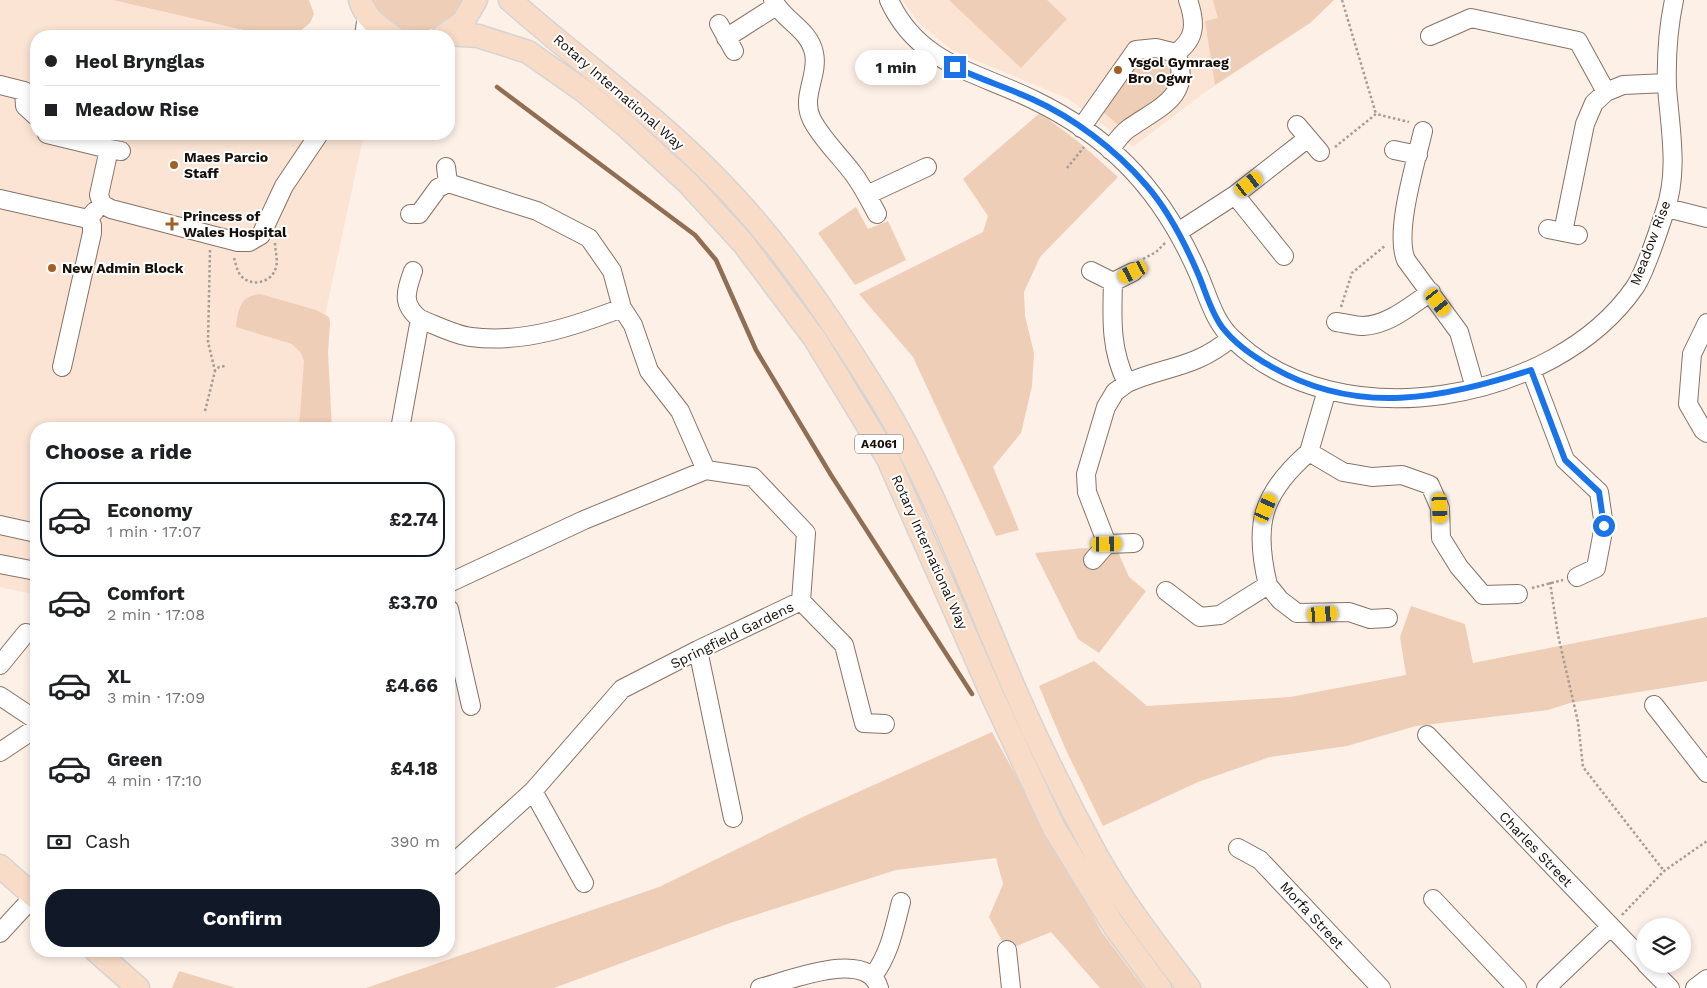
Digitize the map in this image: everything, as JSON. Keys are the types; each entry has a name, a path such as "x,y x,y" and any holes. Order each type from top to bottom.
{"main road":[{"name":"A4061","path":"452,30 463,22 476,0"},
{"name":"Rotary International Way","path":"510,0 644,110 719,180 782,254 833,326 876,391 913,456 1040,744 1099,860 1138,920 1189,988"},
{"path":"362,11 383,30"},
{"name":"Rotary International Way","path":"455,35 478,36 528,52 585,92 627,127 688,183 743,243 816,340 888,459 993,697 1054,828 1114,926 1160,988"},
{"path":"0,866 30,893"},
{"path":"103,957 138,988"}],"street":[{"name":"Meadow Rise","path":"889,0 903,25 931,53 965,72 1032,99 1087,132 1110,150 1146,185 1178,232 1214,313 1232,338 1280,372 1328,390 1388,399 1431,396 1475,388 1531,370 1571,348 1610,316 1637,285 1666,208 1674,155 1667,83 1668,29 1674,0"},
{"path":"1087,132 1136,50 1156,48 1176,53 1188,45 1194,28 1188,0"},
{"path":"726,38 775,3 804,32 812,44 815,62 808,103 813,121 867,195 877,214"},
{"path":"1430,36 1471,18 1578,41 1606,92"},
{"path":"1110,150 1126,130 1164,105 1179,89 1181,70 1176,53"},
{"path":"1563,232 1585,124 1594,103 1606,92 1623,86 1667,83"},
{"path":"0,85 24,90 25,106 30,111"},
{"path":"1178,232 1235,195 1303,131 1320,152"},
{"path":"1423,131 1401,239 1402,250 1406,260 1459,332 1475,388"},
{"path":"72,140 115,150 99,195 102,204 120,212 238,242 249,242 263,231 284,186 315,140"},
{"path":"1394,150 1418,155"},
{"path":"867,195 927,167"},
{"path":"410,214 419,214 447,175 537,211 589,238 612,271 622,308 632,325 649,371 680,411 706,470 584,520 455,580"},
{"path":"1235,195 1266,247 1284,256"},
{"path":"0,199 88,218 92,225 92,233 62,368"},
{"path":"88,218 102,204"},
{"path":"1666,208 1707,218"},
{"path":"413,271 407,289 406,302 410,312 420,320 470,337 510,337 553,331 622,308"},
{"path":"1091,271 1113,282"},
{"path":"1113,282 1133,272"},
{"path":"1113,282 1113,340 1121,371 1127,383"},
{"path":"1336,322 1364,326 1383,321 1400,313 1430,292"},
{"path":"401,422 420,320"},
{"path":"1707,323 1692,354 1688,404 1703,430 1707,433"},
{"path":"1107,544 1086,492 1086,474 1106,407 1115,392 1127,383 1194,362 1217,350 1232,338"},
{"path":"1531,370 1565,460 1599,492 1604,526 1596,568 1577,578"},
{"path":"1328,390 1309,452 1275,486 1266,508 1261,533 1262,560 1268,585 1280,600 1297,613 1349,612 1370,619 1388,618"},
{"path":"1309,452 1343,472 1372,477 1402,475 1430,485 1440,508 1441,538 1459,567 1483,595 1518,594"},
{"name":"Springfield Gardens","path":"455,862 533,791 622,689 698,650 801,602 806,533 753,477 706,470"},
{"path":"0,525 30,532"},
{"path":"1093,560 1107,544 1134,543"},
{"path":"0,564 30,571"},
{"path":"1166,591 1200,618 1220,615 1268,585"},
{"path":"801,602 844,645 864,723 885,724"},
{"path":"0,665 26,633"},
{"path":"455,635 471,706"},
{"path":"698,650 733,818"},
{"path":"0,696 30,716"},
{"path":"1654,705 1707,773"},
{"path":"0,752 30,732"},
{"name":"Charles Street","path":"1427,735 1636,953"},
{"path":"533,791 584,883"},
{"name":"Morfa Street","path":"1238,848 1260,860 1381,988"},
{"path":"1432,899 1517,988"},
{"path":"0,932 30,902"},
{"path":"760,988 842,967 864,969 876,982 891,944 901,902"},
{"path":"1546,988 1610,927"},
{"path":"1007,950 1011,988"},
{"name":"Charles Street","path":"1656,973 1670,988"},
{"path":"1695,988 1707,979"}],"path":[{"path":"1342,0 1376,114"},
{"path":"1376,114 1415,123 1423,131"},
{"path":"1320,152 1330,151 1376,114"},
{"path":"1067,168 1087,132"},
{"path":"1133,272 1142,259 1156,252 1178,232"},
{"path":"1336,322 1352,273 1392,240 1401,239"},
{"path":"210,246 208,342 216,372"},
{"path":"205,411 216,372 219,367 225,366"},
{"path":"1518,594 1550,582 1577,578"},
{"path":"1550,582 1558,635 1578,722 1583,767 1664,871"},
{"path":"1610,927 1664,871 1707,841"}],"shaded area":[{"name":"Princess of Wales Hospital","path":"0,0 113,0 243,30 30,30 30,140 363,140 325,315 304,356 308,422 30,422 30,594 0,587"},
{"path":"113,0 309,0 314,14 310,23 301,30 243,30"},
{"path":"369,0 465,0 451,17 442,24 428,30 399,30 381,16"},
{"name":"Ysgol Gymraeg Bro Ogwr","path":"902,0 1334,0 1310,23 1204,93 1133,147 1067,98 953,51 919,23"},
{"path":"949,0 1047,0 1067,19 1021,68"},
{"path":"1213,0 1334,0 1310,23 1215,85 1205,21 1218,18"},
{"path":"1148,57 1162,59 1172,69 1172,89 1122,128 1102,111 1136,63"},
{"path":"1040,113 1080,143 1118,177 1040,257 1024,292 1025,316 1034,353 1032,386 1021,433 993,467 1019,530 996,536 913,357 859,294 983,232 988,216 963,179"},
{"path":"856,207 868,229 888,221 906,260 855,285 818,233"},
{"path":"260,294 316,310 329,317 328,353 332,422 300,422 304,361 301,353 292,344 236,327 241,305 253,295"},
{"path":"1084,548 1118,552 1129,577 1146,591 1099,653 1078,639 1035,553"},
{"path":"1411,606 1465,624 1473,663 1707,617 1707,681 1570,703 1548,710 1416,726 1347,746 1270,757 1198,782 1103,826 1065,748 1039,686 1094,661 1147,706 1290,697 1406,675 1400,637"},
{"path":"992,732 1102,932 1144,988 1100,988 1051,932 1007,950 989,917 1003,884 996,858 896,870 730,923 554,988 366,988 659,887 809,814"},
{"path":"179,971 236,988 172,988"}],"waterway":[{"path":"497,87 695,235 716,260 756,350 831,475 972,694"}],"place":[{"name":"Ysgol Gymraeg Bro Ogwr","path":"1118,70"},
{"name":"Maes Parcio Staff","path":"174,165"},
{"name":"Princess of Wales Hospital","path":"172,224"},
{"name":"New Admin Block","path":"52,268"}],"route":[{"path":"955,67 1022,94 1066,117 1093,136 1124,162 1146,185 1178,232 1214,313 1222,326 1245,350 1280,372 1296,380 1328,390 1388,399 1453,393 1531,370 1565,460 1599,492 1604,526"}]}
